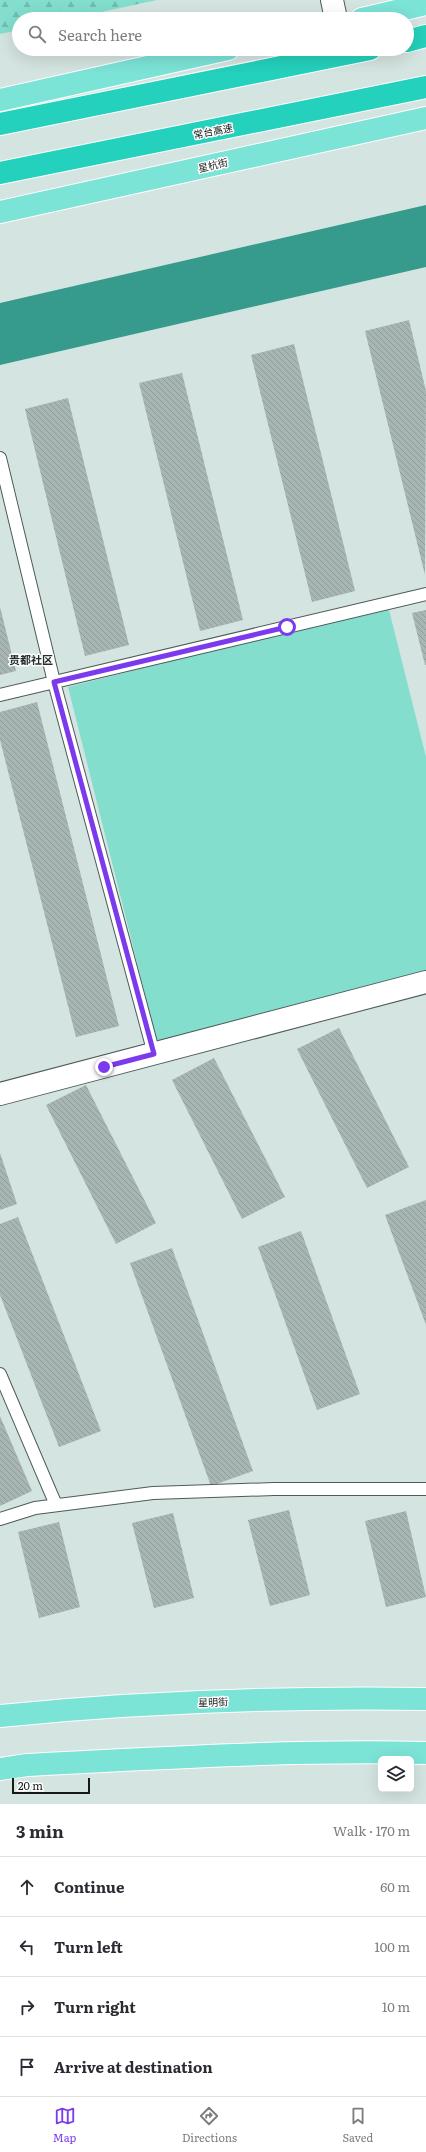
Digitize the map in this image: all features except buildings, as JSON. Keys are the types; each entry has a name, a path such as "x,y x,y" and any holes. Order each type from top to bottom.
{"highway":[{"path":"414,39 426,36"},
{"path":"0,124 335,56"},
{"name":"常台高速","path":"0,173 426,87"}],"main road":[{"path":"392,12 426,4"},
{"path":"0,100 197,56"},
{"name":"星杭街","path":"0,212 426,118"},
{"name":"星明街","path":"0,1716 200,1702 286,1699 426,1699"},
{"path":"0,1769 195,1756 370,1751 426,1753"}],"street":[{"path":"332,0 335,12"},
{"path":"0,1094 426,982"}],"lane":[{"path":"0,458 54,682 154,1054"},
{"path":"0,695 426,594"},
{"path":"0,1374 56,1505"},
{"path":"0,1519 35,1508 153,1493 409,1487 426,1489"}],"green space":[{"path":"0,0 157,0 101,12 12,12 12,31 0,34"},
{"path":"388,606 426,757 426,975 157,1042 68,687"}],"shaded area":[{"path":"426,205 426,267 0,365 0,303"}],"district":[{"name":"贵都社区","path":"31,660"}],"route":[{"path":"104,1067 154,1054 54,682 287,627"}]}
